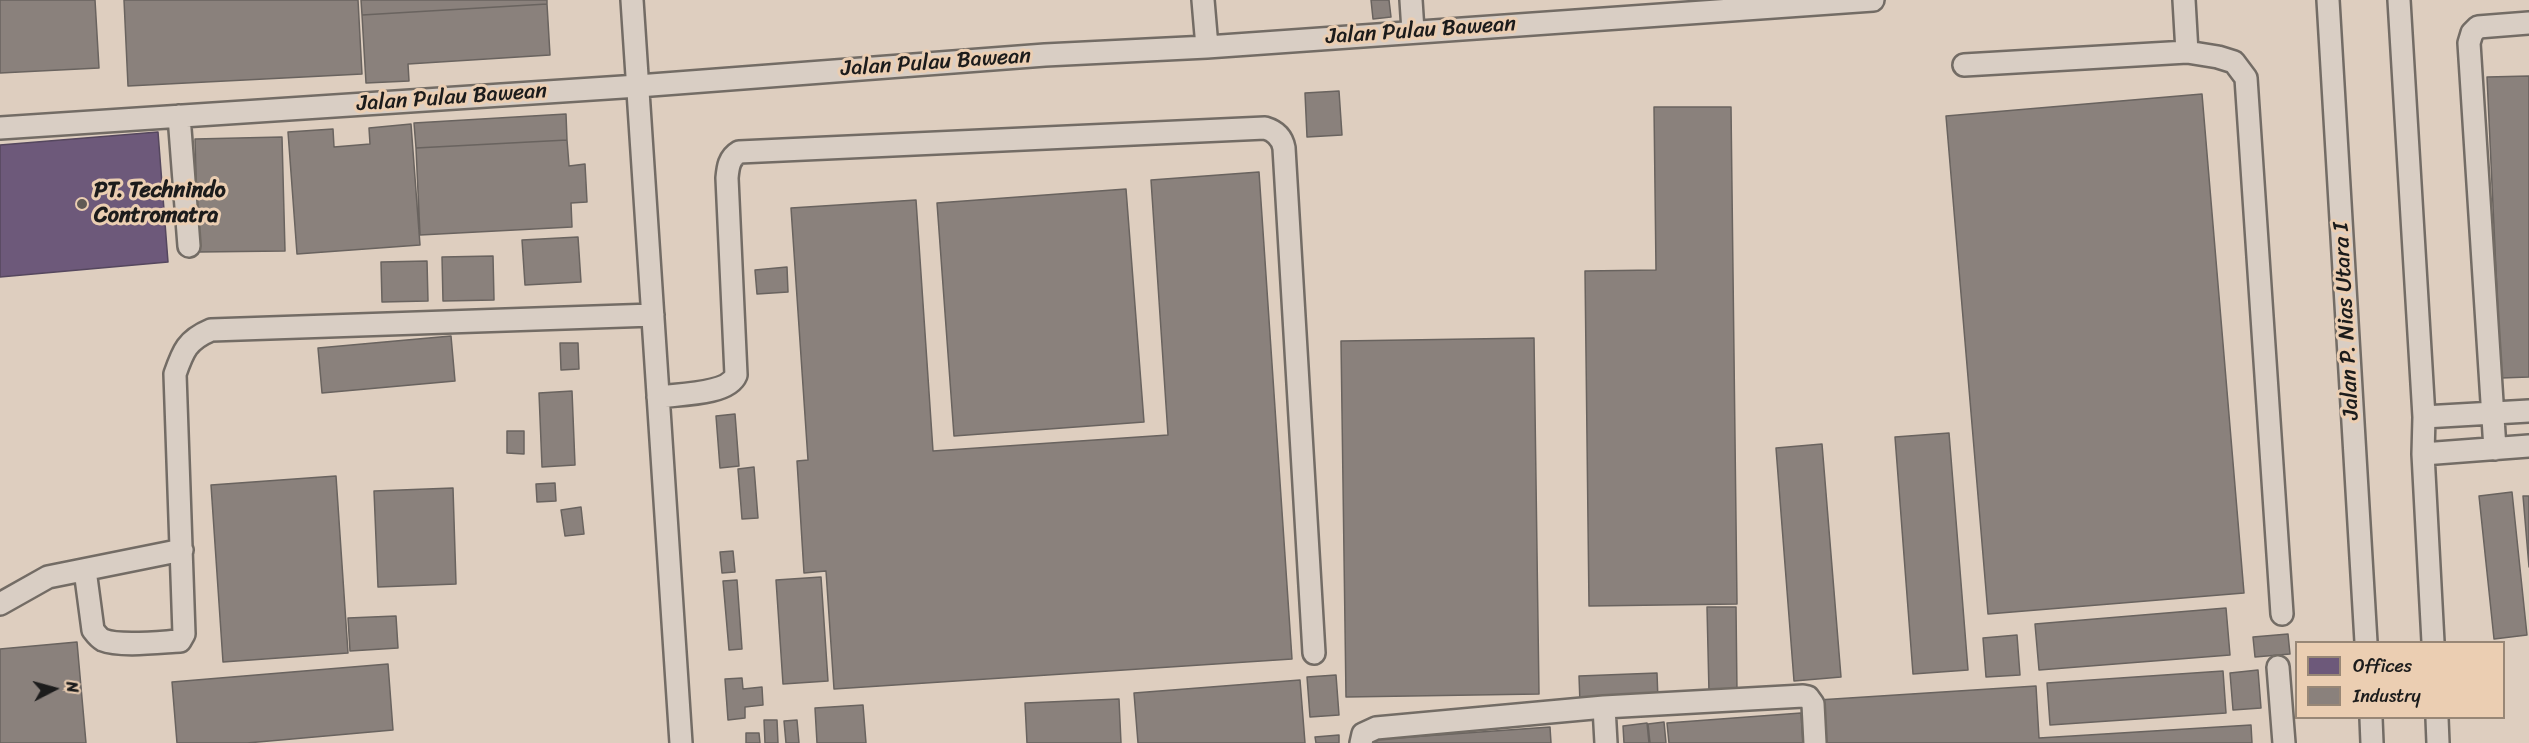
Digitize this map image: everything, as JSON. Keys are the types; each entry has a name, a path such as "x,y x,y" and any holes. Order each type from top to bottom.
{"street":[{"path":"632,0 681,743"},
{"path":"1203,0 1207,47"},
{"path":"1411,0 1413,31"},
{"name":"Jalan Pulau Bawean","path":"0,128 1873,0"},
{"path":"2184,0 2187,52"},
{"name":"Jalan P. Nias Utara I","path":"2328,0 2366,641"},
{"path":"2399,0 2424,417 2423,454 2433,641"},
{"path":"2495,449 2469,44 2472,33 2478,27 2529,23"},
{"path":"1964,64 2187,52 2234,62 2246,78 2282,614"},
{"path":"179,116 189,246"},
{"path":"658,397 722,388 733,381 736,375 727,178 729,163 739,152 1264,128 1271,130 1283,141 1284,148 1314,653"},
{"path":"85,570 93,630 104,641 131,643 180,641 184,634 175,374 184,349 198,336 211,330 653,315"},
{"path":"2424,417 2529,411"},
{"path":"2423,454 2529,446"},
{"path":"0,604 48,577 182,550"},
{"path":"2278,667 2284,743"},
{"path":"1361,743 1361,738 1366,731 1377,728 1604,707 1803,696 1808,697 1813,704 1815,743"},
{"path":"1604,707 1606,743"},
{"path":"2371,719 2372,743"},
{"path":"2437,719 2438,743"}],"building: Offices":[{"name":"PT. Technindo Contromatra","path":"158,132 168,262 0,277 0,145"}],"building: Industry":[{"path":"0,0 95,0 99,68 0,73"},
{"path":"124,0 358,0 362,74 128,86"},
{"path":"361,0 547,0 547,4 362,15"},
{"path":"1371,0 1389,0 1391,17 1373,19"},
{"path":"547,4 550,55 408,64 409,81 366,83 362,15"},
{"path":"2529,76 2529,377 2501,378 2487,77"},
{"path":"1339,91 1342,135 1307,137 1305,93"},
{"path":"2202,94 2244,593 1988,614 1946,116"},
{"path":"1654,107 1731,107 1737,604 1589,606 1585,271 1656,270"},
{"path":"566,114 567,140 416,148 414,123"},
{"path":"411,124 420,245 297,254 288,132 333,129 334,147 370,144 369,128"},
{"path":"282,137 285,251 198,252 195,139"},
{"path":"567,140 569,166 585,164 587,202 571,203 572,227 420,235 416,148"},
{"path":"1259,172 1292,659 834,689 826,571 804,573 797,461 808,460 791,208 916,200 933,451 1168,435 1151,180"},
{"path":"1126,189 1144,422 954,436 937,203"},
{"path":"578,237 581,282 525,285 522,240"},
{"path":"493,256 494,300 443,301 442,257"},
{"path":"427,261 428,301 382,302 381,262"},
{"path":"787,267 788,292 757,294 755,270"},
{"path":"451,336 455,381 322,393 318,348"},
{"path":"1534,338 1539,694 1346,697 1341,341"},
{"path":"560,343 578,343 579,369 561,370"},
{"path":"572,391 575,465 542,467 539,393"},
{"path":"735,414 739,466 720,468 716,416"},
{"path":"507,431 524,431 524,454 507,453"},
{"path":"1949,433 1968,670 1913,674 1895,437"},
{"path":"1822,444 1841,677 1794,681 1776,448"},
{"path":"754,467 758,518 742,519 738,469"},
{"path":"336,476 348,653 223,662 211,485"},
{"path":"555,483 556,501 537,502 536,484"},
{"path":"453,488 456,584 378,587 374,491"},
{"path":"2512,492 2527,635 2494,639 2479,496"},
{"path":"2523,496 2529,496 2529,567"},
{"path":"581,507 584,534 565,536 561,510"},
{"path":"733,551 735,572 722,573 720,552"},
{"path":"821,577 828,681 783,684 776,580"},
{"path":"737,580 742,649 729,650 723,581"},
{"path":"1707,607 1736,607 1737,692 1709,693"},
{"path":"2226,608 2230,655 2039,670 2035,624"},
{"path":"396,616 398,648 350,651 348,618"},
{"path":"2288,634 2290,654 2255,657 2253,637"},
{"path":"2017,635 2020,675 1986,677 1983,638"},
{"path":"77,642 86,743 0,743 0,649"},
{"path":"388,664 393,730 247,743 177,743 172,682"},
{"path":"2258,670 2261,708 2233,710 2230,673"},
{"path":"2223,671 2226,713 2050,725 2047,683"},
{"path":"1657,673 1658,700 1580,703 1579,676"},
{"path":"1336,675 1339,715 1310,717 1307,677"},
{"path":"742,678 743,689 762,687 763,705 745,707 745,718 728,720 725,679"},
{"path":"1300,680 1305,743 1138,743 1134,693"},
{"path":"2036,686 2039,738 2251,725 2252,743 1821,743 1818,700"},
{"path":"1119,699 1121,743 1027,743 1025,703"},
{"path":"863,705 866,743 817,743 815,708"},
{"path":"1801,713 1803,743 1669,743 1667,723"},
{"path":"764,720 777,720 778,743 765,743"},
{"path":"797,720 799,743 786,743 784,721"},
{"path":"1664,722 1666,743 1650,743 1648,724"},
{"path":"1647,723 1649,743 1624,743 1623,726"},
{"path":"1550,727 1551,743 1368,743 1368,740"},
{"path":"746,733 759,733 760,743 746,743"},
{"path":"1339,735 1339,743 1316,743 1315,737"}],"place":[{"name":"PT. Technindo Contromatra","path":"82,204"}]}
